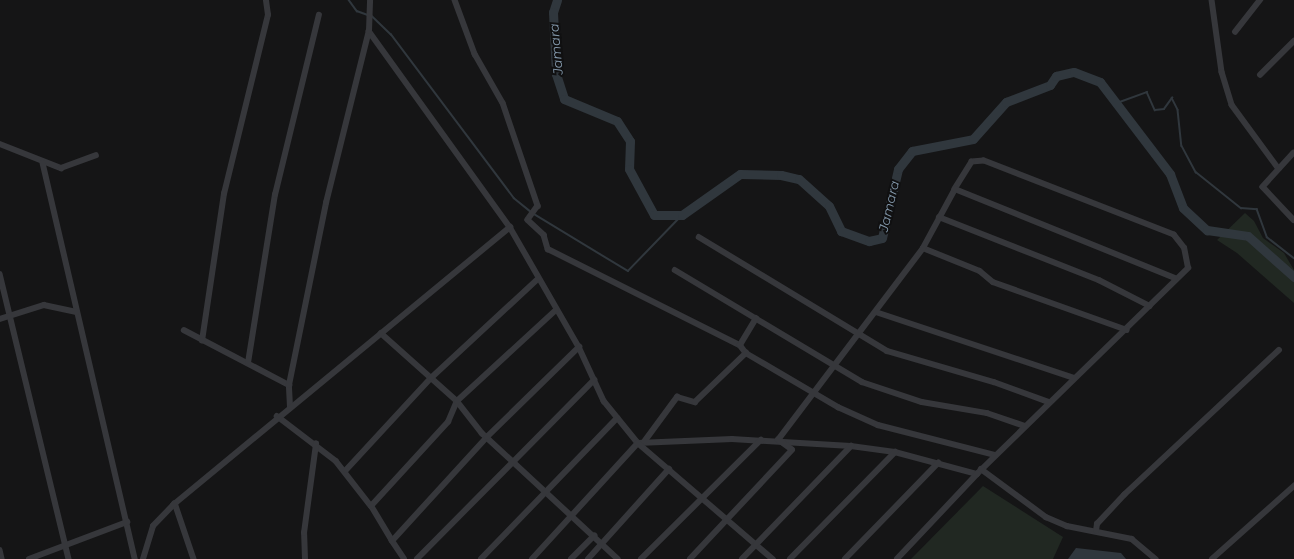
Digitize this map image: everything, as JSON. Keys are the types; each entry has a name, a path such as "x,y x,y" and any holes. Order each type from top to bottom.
{"street":[{"path":"202,341 224,194 268,16 266,0"},
{"path":"290,407 289,384 326,203 369,31 370,0"},
{"path":"455,0 475,54 503,103 538,206 528,220 544,235 548,249 740,345 746,353 812,392 878,425 995,455"},
{"path":"1212,0 1222,72 1232,105 1279,169"},
{"path":"1235,32 1260,0"},
{"path":"248,363 275,195 319,15"},
{"path":"369,31 510,227 538,279 579,347 594,380 616,418 669,470 773,559"},
{"path":"1260,75 1294,41"},
{"path":"0,144 43,163 61,168 96,156"},
{"path":"1294,153 1263,187 1294,220"},
{"path":"778,440 812,392 835,367 923,248 939,217 972,162 984,161 1083,198 1180,239 1188,268 1175,278 1127,330 1074,378 995,455 897,559"},
{"path":"43,163 76,312 136,559"},
{"path":"956,190 1175,278"},
{"path":"939,217 1099,280 1150,306"},
{"path":"143,559 153,526 175,503 277,416 510,227"},
{"path":"699,237 858,336 915,362 994,382 1049,402"},
{"path":"923,248 980,271 994,282 1127,330"},
{"path":"675,270 862,382 922,402 987,413 1026,426"},
{"path":"0,274 69,559"},
{"path":"346,470 431,378 538,279"},
{"path":"0,318 44,305 76,312"},
{"path":"371,506 448,422 457,401 556,310"},
{"path":"876,312 1074,378"},
{"path":"740,345 756,318"},
{"path":"184,330 202,341 289,384"},
{"path":"381,333 457,401 487,437 618,559"},
{"path":"392,541 487,437 579,347"},
{"path":"1096,531 1097,524 1124,495 1280,350"},
{"path":"532,559 641,443 677,397 695,402 746,353"},
{"path":"417,559 513,460 594,380"},
{"path":"277,416 316,444 346,470 371,506 404,559"},
{"path":"481,559 616,418"},
{"path":"641,559 761,440"},
{"path":"641,443 778,440 851,446 895,452 976,474"},
{"path":"690,559 726,518 792,450 778,440"},
{"path":"305,559 304,533 316,444"},
{"path":"742,559 851,446"},
{"path":"790,559 895,452"},
{"path":"846,559 938,463"},
{"path":"981,469 1046,517 1067,526 1132,539 1156,559"},
{"path":"588,559 669,470"},
{"path":"1212,559 1294,486"},
{"path":"175,503 194,559"},
{"path":"29,559 127,522"},
{"path":"571,559 594,536"},
{"path":"0,550 2,559"}],"shaded area":[{"path":"1245,213 1254,221 1263,238 1284,253 1294,270 1294,303 1237,253 1217,240"},
{"path":"983,486 1063,537 1053,559 911,559"},
{"path":"1076,548 1121,553 1126,559 1068,559"}],"waterway":[{"path":"349,0 357,11 368,15"},
{"name":"Jamara","path":"557,0 553,12 556,74 564,99 617,121 630,141 629,169 654,215 682,215 740,174 781,175 799,179 829,206 841,231 869,241 882,238 898,169 912,151 973,139 1006,102 1050,85 1056,76 1074,72 1100,82 1170,174 1183,208 1207,230 1248,236 1294,277"},
{"path":"371,15 391,34 514,198 531,212"},
{"path":"1117,103 1147,92 1155,110 1164,109 1172,98 1178,110 1182,146 1196,172 1241,208 1257,209 1267,237 1294,258"},
{"path":"534,214 628,271 682,215"}]}
